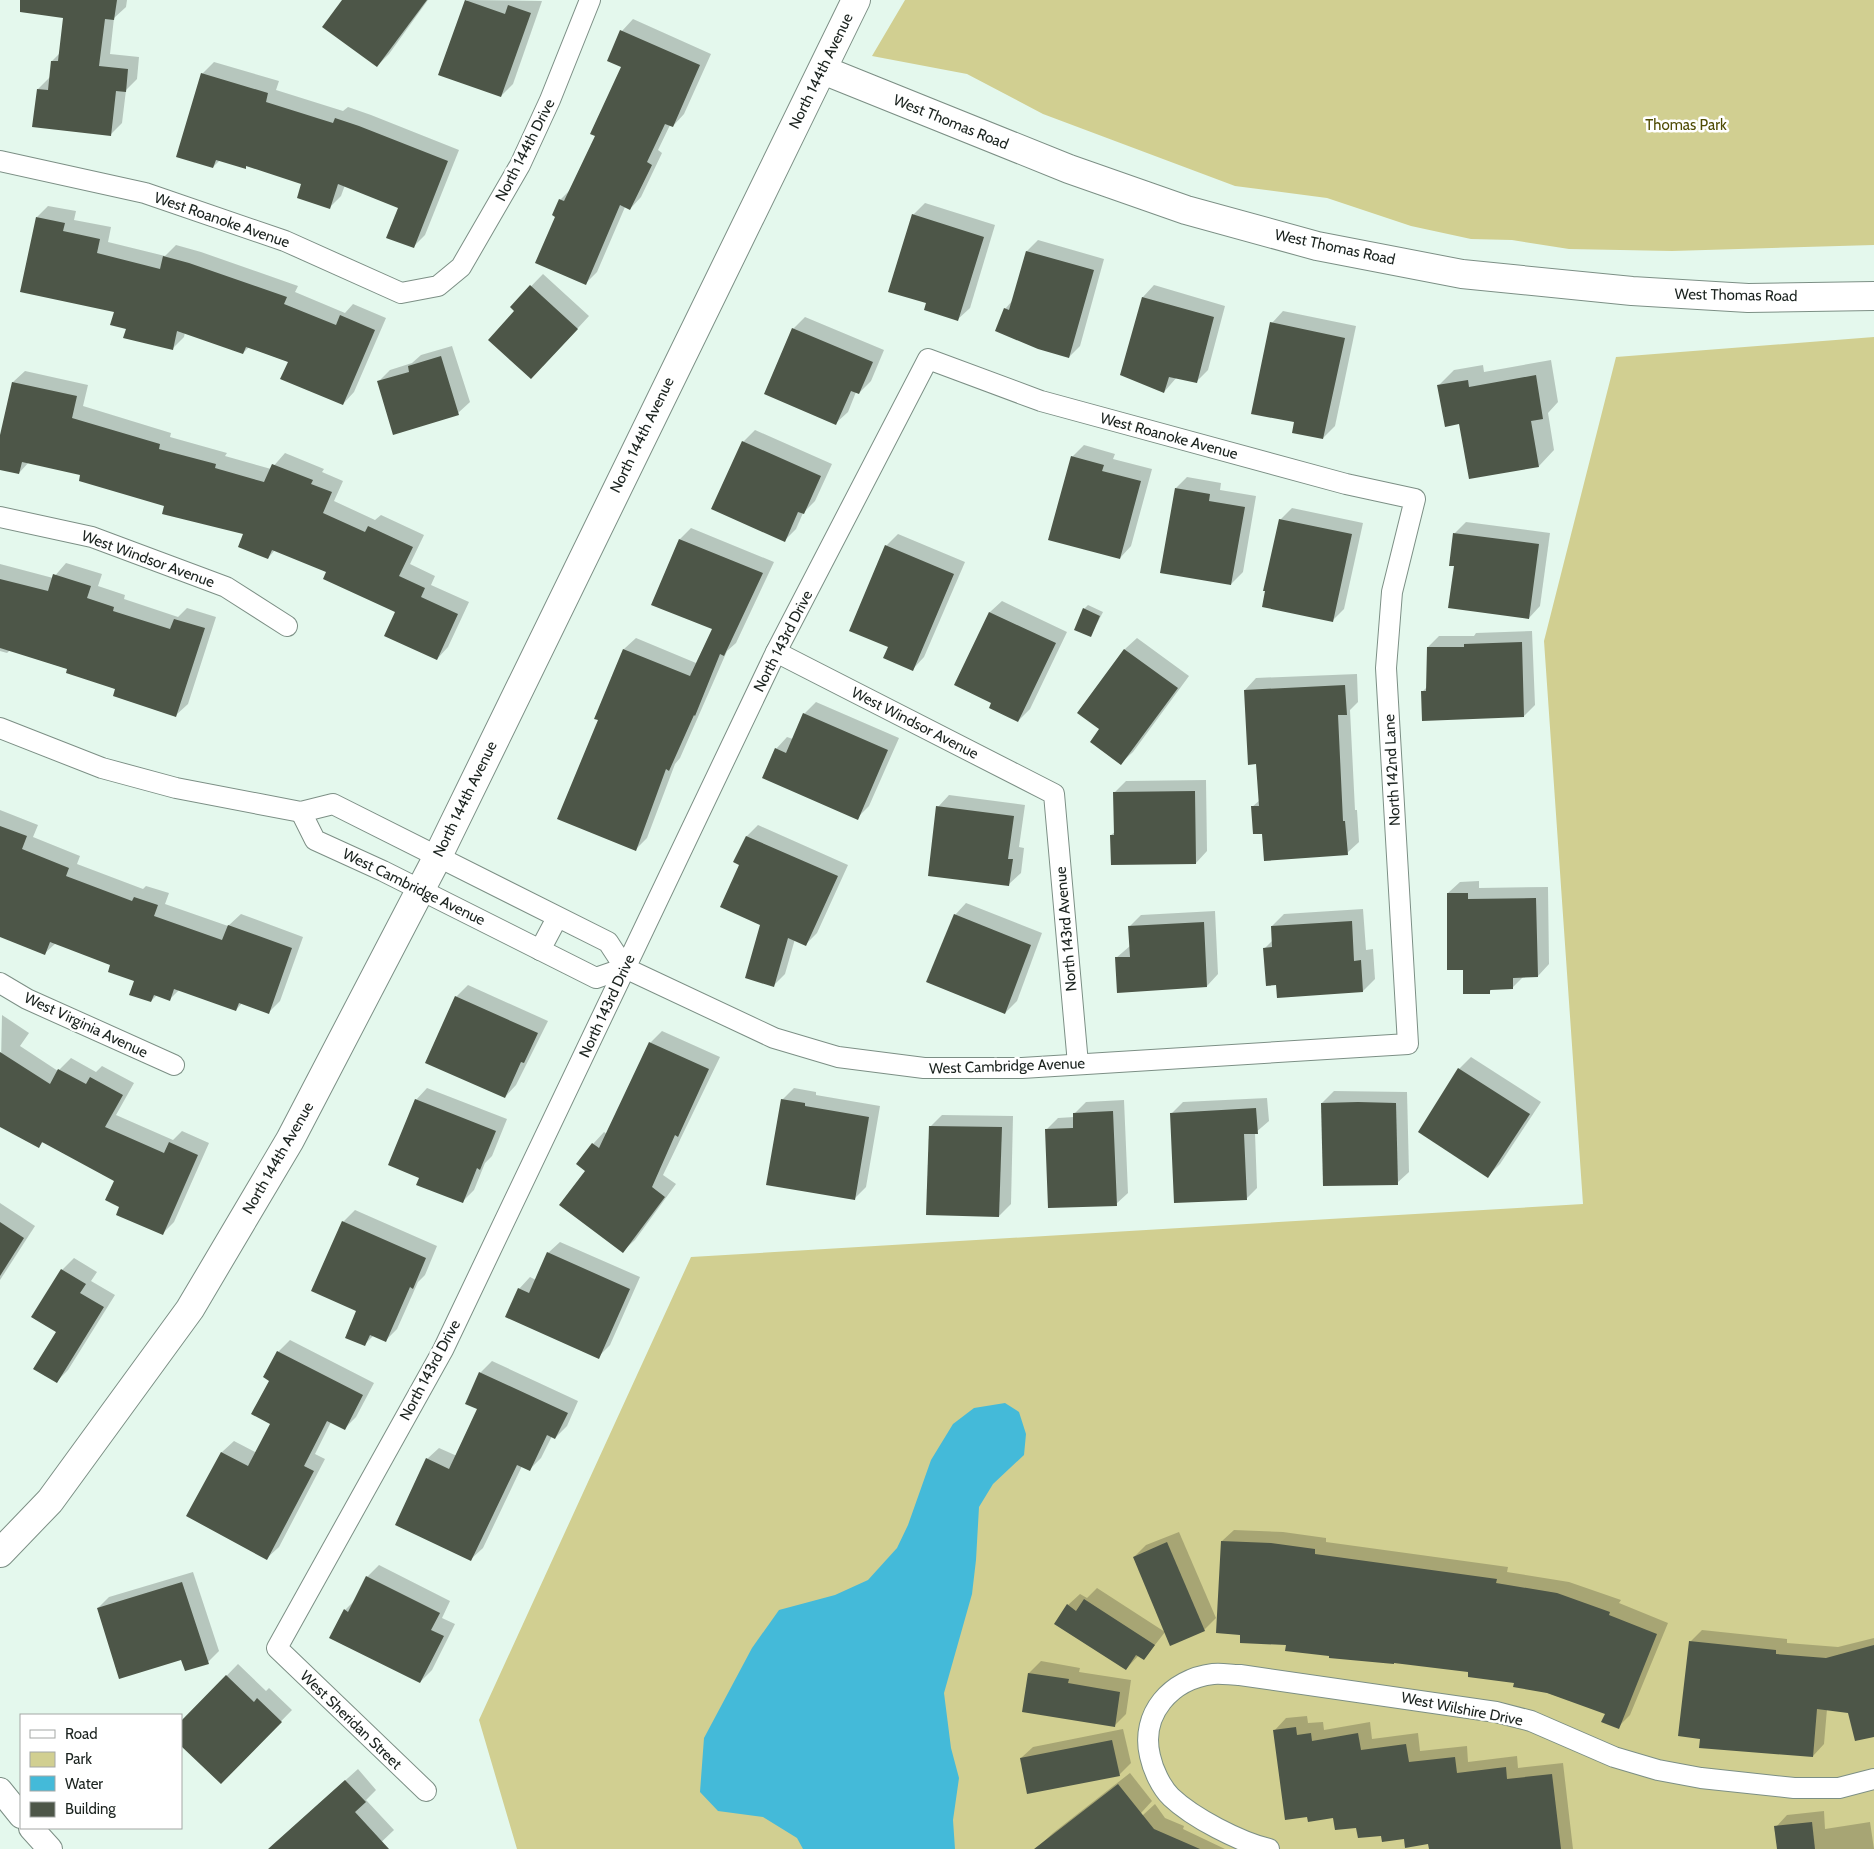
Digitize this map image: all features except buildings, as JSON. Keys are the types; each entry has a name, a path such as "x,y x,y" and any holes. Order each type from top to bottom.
{"main road":[{"name":"North 144th Avenue","path":"0,1553 50,1501 190,1309 290,1140 437,858 656,406 856,0"},
{"name":"West Thomas Road","path":"823,70 1078,172 1186,210 1317,246 1462,274 1632,292 1748,298 1874,296"}],"street":[{"name":"North 144th Drive","path":"438,286 461,267 520,165 550,100 590,0"},
{"name":"West Roanoke Avenue","path":"0,161 145,193 285,240 401,293 438,286"},
{"name":"West Roanoke Avenue","path":"928,359 1041,402 1346,484 1415,499"},
{"name":"North 143rd Drive","path":"277,1648 443,1350 776,652 928,359"},
{"name":"North 142nd Lane","path":"1408,1044 1386,668 1392,592 1415,499"},
{"name":"West Windsor Avenue","path":"0,517 92,537 226,587 287,626"},
{"name":"West Windsor Avenue","path":"776,652 1054,794"},
{"path":"0,728 121,773 176,788 300,812 333,804 437,858 608,942 625,968"},
{"name":"North 143rd Avenue","path":"1054,794 1078,1064"},
{"name":"West Cambridge Avenue","path":"300,812 315,840 420,889 596,978 625,968 774,1038 838,1057 924,1068 1022,1068 1408,1044"},
{"path":"540,950 557,918"},
{"name":"West Virginia Avenue","path":"0,983 27,999 174,1065"},
{"name":"West Sheridan Street","path":"277,1648 426,1792"},
{"name":"West Wilshire Drive","path":"1269,1849 1210,1823 1170,1796 1152,1766 1147,1743 1150,1720 1164,1698 1196,1677 1215,1673 1240,1675 1496,1712 1531,1721 1614,1757 1658,1770 1701,1778 1794,1788 1839,1788 1874,1779"},
{"path":"0,1790 20,1815"},
{"path":"32,1829 50,1849"}],"green space":[{"name":"Thomas Park","path":"905,0 1874,0 1874,245 1672,251 1569,249 1512,240 1471,239 1411,226 1327,198 1235,186 1043,114 967,74 872,56"},
{"path":"1874,337 1874,1849 517,1849 479,1720 691,1257 1583,1204 1544,641 1616,357"}],"water":[{"path":"1005,1403 1019,1412 1026,1434 1024,1455 993,1484 979,1507 972,1594 944,1693 951,1748 959,1778 953,1820 955,1849 803,1849 797,1838 763,1817 718,1811 700,1792 704,1738 752,1648 779,1610 835,1595 868,1580 897,1548 908,1525 931,1460 953,1424 974,1408"}]}
